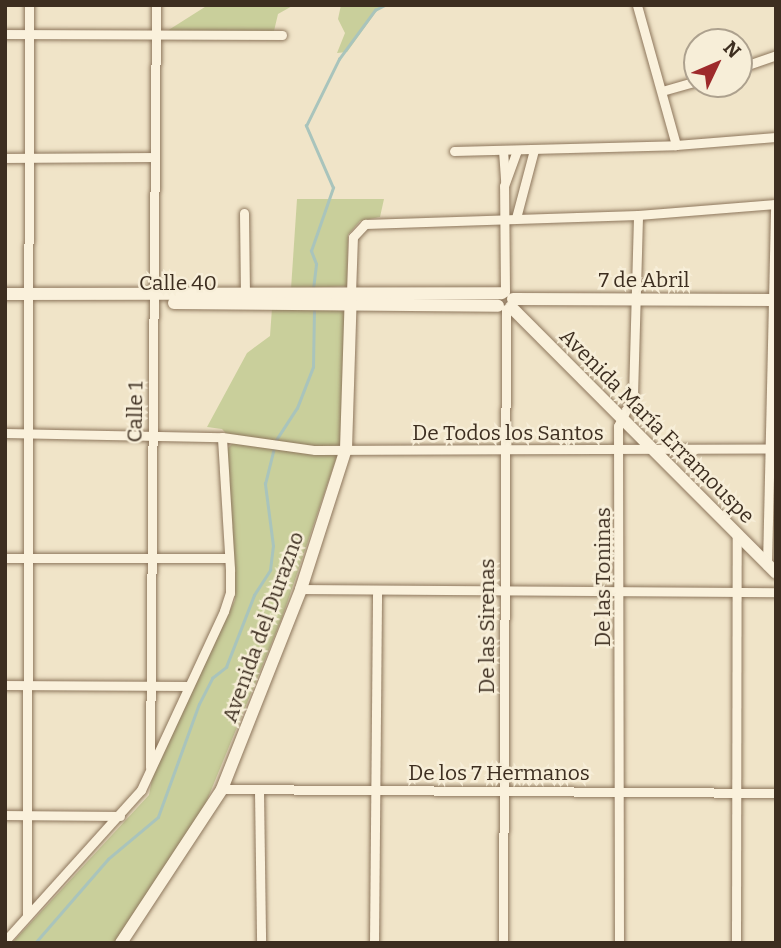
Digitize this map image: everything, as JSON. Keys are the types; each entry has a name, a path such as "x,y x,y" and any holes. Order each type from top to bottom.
{"main road":[{"name":"Calle 40","path":"5,295 28,298 323,298"},
{"name":"Calle 40","path":"5,302 28,298"},
{"name":"7 de Abril","path":"323,298 506,301 776,300"},
{"name":"Avenida del Durazno","path":"121,943 222,789 301,589 346,449 351,298"},
{"name":"Avenida María Erramouspe","path":"506,301 771,569"}],"street":[{"path":"27,915 29,5"},
{"name":"Calle 1","path":"6,939 122,814 150,767 156,5"},
{"path":"637,5 676,145"},
{"path":"5,34 282,35"},
{"path":"753,63 776,55"},
{"path":"662,91 683,85"},
{"path":"454,151 676,145 776,137"},
{"path":"503,150 505,181"},
{"name":"De las Sirenas","path":"503,943 506,301 504,219 505,181 517,150"},
{"path":"516,218 534,150"},
{"path":"5,158 155,157"},
{"path":"351,298 353,237 360,225 638,215 775,204 771,569"},
{"path":"244,213 245,299"},
{"name":"De las Toninas","path":"619,943 620,452 621,417 633,396 638,215"},
{"name":"De Todos los Santos","path":"5,433 222,437 346,449 620,452 774,448"},
{"path":"150,767 230,593 222,437"},
{"path":"736,943 735,793 739,591 737,534"},
{"path":"5,558 228,558"},
{"path":"301,589 505,593 776,592"},
{"path":"374,943 373,789 377,591"},
{"path":"5,685 186,687"},
{"name":"De los 7 Hermanos","path":"222,789 776,793"},
{"path":"259,791 261,943"},
{"path":"5,815 122,814"}],"green space":[{"path":"208,5 294,5 278,14 274,31 167,31"},
{"path":"341,5 381,5 347,52 337,53 345,33 338,19"},
{"path":"297,199 384,199 380,217 360,221 348,235 347,286 291,289"},
{"path":"319,307 346,312 342,441 282,618 205,805 115,943 12,943 149,795 153,774 235,600 226,450 234,442 222,429 207,427 247,353 270,336 272,308"}],"waterway":[{"path":"313,289 316,264 311,251 333,188 306,126 339,59 375,10 385,5"},
{"path":"276,440 297,408 313,367 314,310"},
{"path":"35,943 108,859 158,817 199,704 212,678 226,667 254,595 270,570 273,546 265,484 274,447"}]}
